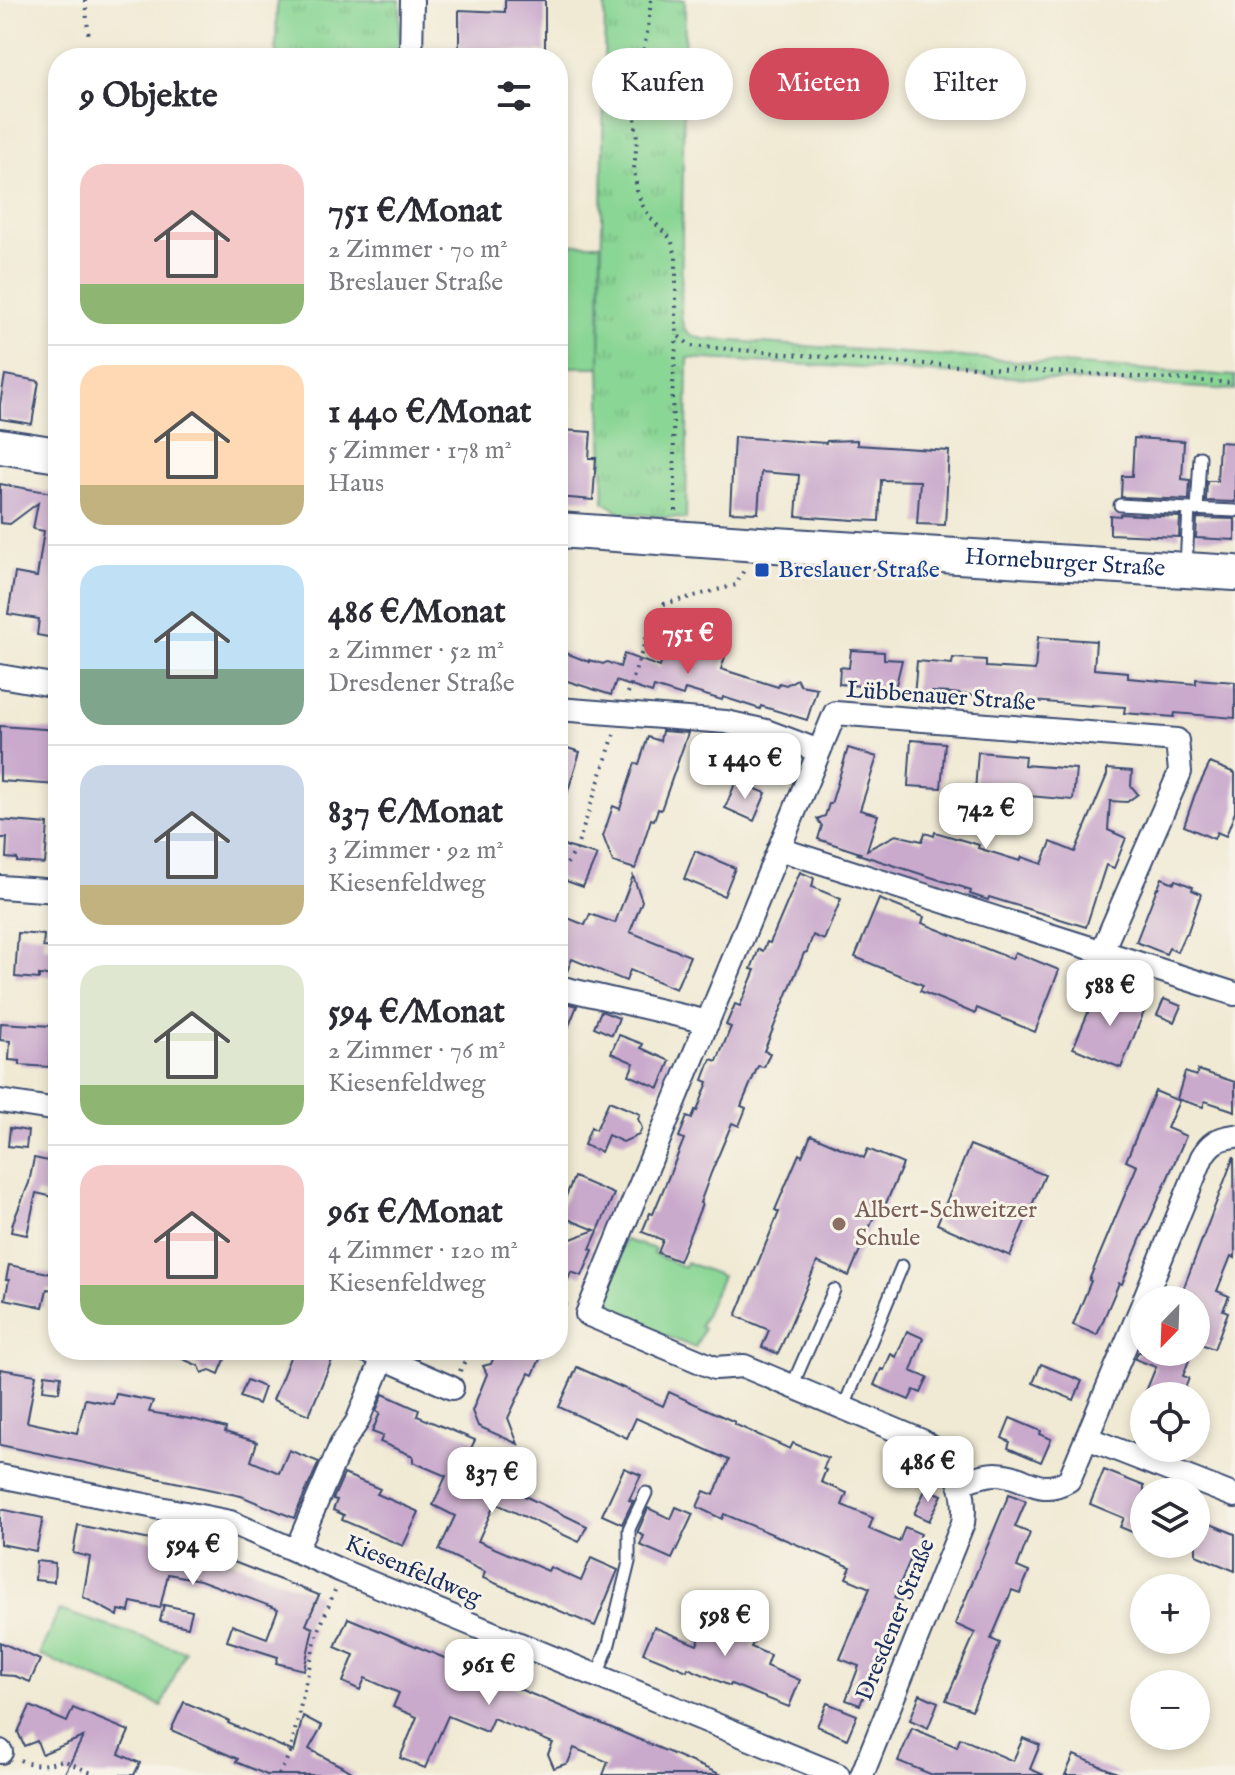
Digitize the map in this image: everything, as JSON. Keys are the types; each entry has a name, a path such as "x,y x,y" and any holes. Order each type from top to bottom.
{"main road":[{"path":"0,446 48,453"},
{"name":"Horneburger Straße","path":"568,531 1235,573"}],"street":[{"path":"411,48 412,0"},
{"path":"0,676 48,684"},
{"path":"568,710 726,722 766,731 819,751"},
{"name":"Lübbenauer Straße","path":"792,1386 744,1366 715,1368 587,1314 835,713 1177,740 1180,772 1102,951"},
{"path":"779,849 1235,994"},
{"path":"0,887 48,890"},
{"path":"568,989 708,1022"},
{"path":"0,1101 48,1108"},
{"path":"1150,1286 1202,1157 1209,1146 1219,1139 1235,1136"},
{"path":"792,1386 922,1441 947,1459 960,1483 997,1474 1012,1476 1040,1487 1057,1487 1069,1480 1130,1334"},
{"path":"296,1550 341,1445 357,1422 372,1360"},
{"path":"388,1360 452,1388"},
{"path":"1087,1438 1235,1496"},
{"name":"Kiesenfeldweg","path":"0,1476 230,1522 838,1775"},
{"name":"Dresdener Straße","path":"862,1775 963,1523 965,1510 960,1483"}],"lane":[{"path":"1186,570 1200,457"},
{"path":"1120,505 1235,511"},
{"path":"843,1409 902,1266"},
{"path":"792,1386 834,1290"},
{"path":"597,1676 609,1644 629,1562 629,1529 646,1493"}],"path":[{"path":"85,0 89,39"},
{"path":"651,0 634,103 637,140 634,169 643,206 671,239 676,256 677,335 672,396 677,538"},
{"path":"677,335 691,346 1235,383"},
{"path":"568,862 576,850 647,636 664,604 736,585 759,544"},
{"path":"279,1775 290,1753 316,1637 342,1571"},
{"path":"0,1751 26,1763 46,1765 63,1760 96,1775"}],"green space":[{"path":"277,0 400,0 399,48 276,48"},
{"path":"605,0 685,0 684,48 604,48"},
{"path":"603,120 683,120 681,314 684,328 689,334 703,339 1235,376 1235,390 688,358 686,519 622,513 604,502 600,367"},
{"path":"568,244 601,244 600,367 568,367"},
{"path":"625,1240 655,1249 653,1254 684,1267 686,1262 722,1276 700,1326 704,1328 695,1348 612,1314 606,1293 607,1284"},
{"path":"59,1610 185,1651 162,1706 39,1655"}],"building":[{"path":"505,0 545,0 545,48 459,48 459,10 505,12"},
{"path":"5,375 39,381 32,424 0,419"},
{"path":"568,430 591,432 589,458 596,458 593,500 568,498"},
{"path":"734,437 826,443 857,440 857,445 949,451 945,525 917,524 920,481 881,480 879,521 854,520 796,516 799,475 761,472 758,513 730,512"},
{"path":"1134,438 1184,441 1182,479 1190,480 1189,500 1121,497 1122,476 1132,476"},
{"path":"1219,442 1235,443 1235,502 1206,501 1207,481 1217,481"},
{"path":"0,484 48,492 48,637 37,635 39,619 8,614 15,573 37,577 44,531 33,529 38,503 10,524 0,523"},
{"path":"1110,515 1180,517 1179,537 1110,534"},
{"path":"1197,518 1235,519 1235,540 1196,538"},
{"path":"675,618 694,624 688,642 726,654 721,669 778,687 779,683 786,685 797,679 800,685 817,688 807,720 685,689 683,696 654,687 652,693 616,681 611,695 568,681 568,654 589,662 607,662 620,667 624,654 660,667"},
{"path":"1038,637 1096,641 1094,669 1128,672 1128,678 1196,684 1196,679 1235,682 1235,718 1124,713 1125,707 1033,701 1032,706 982,702 983,696 950,693 931,692 931,698 914,697 917,661 952,664 953,658 986,660 986,667 1035,670"},
{"path":"851,650 884,652 884,659 902,660 895,689 839,684 840,667 849,668"},
{"path":"0,726 48,729 48,784 0,781"},
{"path":"662,731 688,733 661,810 658,809 654,820 651,819 635,869 613,862 603,836 613,806 620,809 635,763 639,764 648,737 660,741"},
{"path":"911,740 945,743 941,788 908,786"},
{"path":"568,748 580,752 568,791"},
{"path":"848,748 877,757 860,810 878,815 867,850 896,835 922,841 925,833 934,836 935,832 1020,861 1022,857 1042,864 1051,842 1075,852 1107,769 1132,771 1131,786 1138,794 1127,802 1110,801 1108,830 1126,838 1114,868 1106,865 1086,927 989,897 988,900 970,894 971,891 965,888 818,839 822,826 817,819 825,816 831,804"},
{"path":"978,752 1025,756 1024,765 1076,769 1073,800 975,791"},
{"path":"1210,763 1235,773 1235,812 1226,836 1217,832 1214,839 1184,826"},
{"path":"736,781 766,793 754,821 725,808"},
{"path":"0,820 48,824 45,864 6,858 7,838 0,838"},
{"path":"568,847 597,855 583,887 568,882"},
{"path":"695,851 735,868 724,896 684,879"},
{"path":"800,872 814,878 812,887 841,899 824,940 813,935 804,953 764,1051 770,1053 764,1067 758,1066 749,1087 741,1106 746,1108 739,1126 732,1123 679,1261 658,1253 663,1240 642,1232 650,1213 653,1214 684,1139 679,1137 687,1117 692,1119 697,1111 708,1082 703,1080 711,1059 717,1061 731,1027 726,1025 735,1004 740,1006 755,970 751,969 759,949 763,951 767,942 770,943"},
{"path":"633,876 642,901 630,932 690,956 676,989 630,970 626,981 572,959 568,969 568,918 585,925 590,914 615,923"},
{"path":"1162,878 1174,883 1176,880 1201,894 1177,952 1169,948 1166,954 1136,942"},
{"path":"879,899 924,917 922,923 1012,959 1015,952 1059,970 1035,1032 977,1008 975,1014 920,991 923,985 855,957"},
{"path":"18,933 44,935 43,947 48,947 48,976 39,975 39,979 15,977"},
{"path":"1099,987 1146,1007 1121,1068 1073,1048"},
{"path":"1164,999 1181,1006 1174,1022 1157,1015"},
{"path":"568,1004 577,1006 568,1028"},
{"path":"601,1011 619,1018 612,1035 594,1027"},
{"path":"1,1023 48,1026 48,1067 20,1065 20,1061 9,1060 10,1041 0,1040"},
{"path":"619,1035 643,1044 641,1048 670,1061 659,1088 629,1075 634,1063 611,1053"},
{"path":"1198,1070 1235,1082 1235,1111 1205,1101 1203,1107 1177,1099 1185,1072 1196,1076"},
{"path":"1155,1091 1179,1101 1167,1128 1186,1136 1097,1335 1073,1325 1137,1166 1126,1161"},
{"path":"609,1101 640,1114 638,1119 642,1128 639,1135 623,1142 608,1135 601,1152 584,1145 591,1127 596,1130"},
{"path":"10,1128 28,1131 26,1148 8,1146"},
{"path":"811,1135 864,1158 868,1149 903,1164 884,1208 879,1205 849,1276 817,1262 778,1354 762,1347 769,1330 736,1316 779,1212 775,1210 799,1154 802,1156"},
{"path":"970,1145 1045,1175 1010,1256 937,1224"},
{"path":"1234,1156 1235,1258 1231,1256 1217,1291 1229,1296 1223,1310 1228,1312 1214,1349 1210,1347 1210,1286 1184,1286"},
{"path":"34,1158 48,1161 48,1196 36,1193 27,1235 11,1232 13,1222 29,1183"},
{"path":"574,1177 614,1194 582,1276 571,1272 568,1280 568,1240 595,1230 568,1219 568,1191"},
{"path":"9,1265 48,1273 43,1307 5,1299 9,1280 6,1280"},
{"path":"907,1331 923,1338 911,1371 928,1378 921,1393 914,1390 909,1400 874,1385 891,1354 896,1357"},
{"path":"185,1360 225,1360 219,1374 210,1370 202,1373 199,1366"},
{"path":"289,1360 332,1360 309,1415 273,1400"},
{"path":"493,1360 540,1360 533,1375 529,1373 508,1418 518,1444 478,1426 472,1411 487,1374 483,1366 491,1364"},
{"path":"1041,1364 1082,1381 1074,1400 1033,1383"},
{"path":"1153,1366 1187,1366 1183,1376 1189,1378 1187,1382 1150,1382 1156,1367"},
{"path":"577,1367 663,1406 669,1392 790,1449 793,1443 828,1458 821,1482 847,1493 842,1505 873,1518 869,1529 899,1542 905,1527 921,1534 894,1598 901,1601 860,1705 846,1700 859,1666 840,1659 870,1588 846,1578 851,1567 724,1514 722,1519 697,1507 704,1491 714,1495 729,1460 636,1418 627,1438 559,1407"},
{"path":"0,1369 36,1375 27,1422 77,1433 85,1399 113,1404 116,1394 153,1401 149,1412 226,1428 225,1432 257,1442 251,1461 279,1473 289,1450 319,1462 294,1518 241,1496 0,1445"},
{"path":"45,1374 61,1376 59,1392 43,1390"},
{"path":"247,1380 264,1387 258,1404 240,1397"},
{"path":"383,1394 419,1410 417,1416 475,1440 459,1473 491,1487 506,1456 523,1464 510,1489 587,1526 579,1542 495,1503 478,1541 548,1571 550,1567 581,1581 591,1558 618,1570 595,1626 483,1578 485,1572 439,1550 455,1516 433,1505 446,1476 413,1462 413,1456 380,1442 383,1436 372,1432 380,1413 376,1411"},
{"path":"1010,1418 1041,1431 1040,1434 1051,1439 1041,1462 1008,1448 1010,1442 1002,1438"},
{"path":"624,1468 641,1475 622,1524 602,1515"},
{"path":"1104,1470 1130,1480 1130,1531 1120,1527 1124,1518 1090,1504"},
{"path":"344,1474 380,1489 377,1494 419,1512 403,1546 342,1520 344,1515 333,1510 337,1500 333,1499"},
{"path":"926,1488 942,1495 929,1521 914,1514"},
{"path":"1009,1494 1026,1501 1015,1527 1030,1533 1017,1567 1029,1572 1020,1593 1012,1590 991,1639 1000,1643 972,1710 946,1700 975,1633 955,1624"},
{"path":"676,1507 693,1514 672,1559 640,1545 644,1536 638,1531 648,1508 671,1519"},
{"path":"0,1509 43,1518 36,1551 0,1544"},
{"path":"1210,1524 1235,1534 1235,1571 1203,1558 1210,1558"},
{"path":"78,1525 208,1552 319,1595 306,1625 313,1628 304,1670 276,1663 278,1657 227,1641 232,1625 267,1638 278,1609 200,1580 168,1574 160,1608 131,1602 129,1612 119,1610 118,1616 83,1597 90,1557 73,1553"},
{"path":"36,1561 55,1563 54,1582 35,1580"},
{"path":"715,1603 734,1610 728,1624 756,1637 751,1647 770,1655 766,1666 800,1680 789,1707 643,1653 654,1627 697,1645"},
{"path":"164,1605 192,1611 188,1627 160,1621"},
{"path":"348,1618 722,1775 603,1775 608,1762 574,1748 568,1763 554,1768 548,1754 553,1743 493,1718 487,1732 448,1716 425,1768 400,1758 417,1717 393,1707 399,1693 365,1678 360,1690 343,1682 354,1655 335,1647"},
{"path":"0,1642 40,1660 30,1682 15,1676 0,1675"},
{"path":"920,1694 938,1702 928,1728 910,1720"},
{"path":"184,1702 294,1752 303,1716 322,1726 309,1749 358,1775 267,1775 236,1762 238,1759 171,1730"},
{"path":"827,1703 857,1715 847,1739 817,1726"},
{"path":"30,1706 67,1722 73,1708 129,1731 119,1754 140,1763 134,1775 64,1775 83,1737 42,1754 37,1741 24,1746 18,1732"},
{"path":"912,1728 957,1747 960,1738 1013,1761 1023,1738 1040,1745 1030,1769 1044,1775 933,1775 898,1761"},
{"path":"1074,1755 1122,1775 1065,1775"}],"place":[{"name":"Breslauer Straße","path":"762,570"},
{"name":"Albert-Schweitzer Schule","path":"839,1224"}]}
